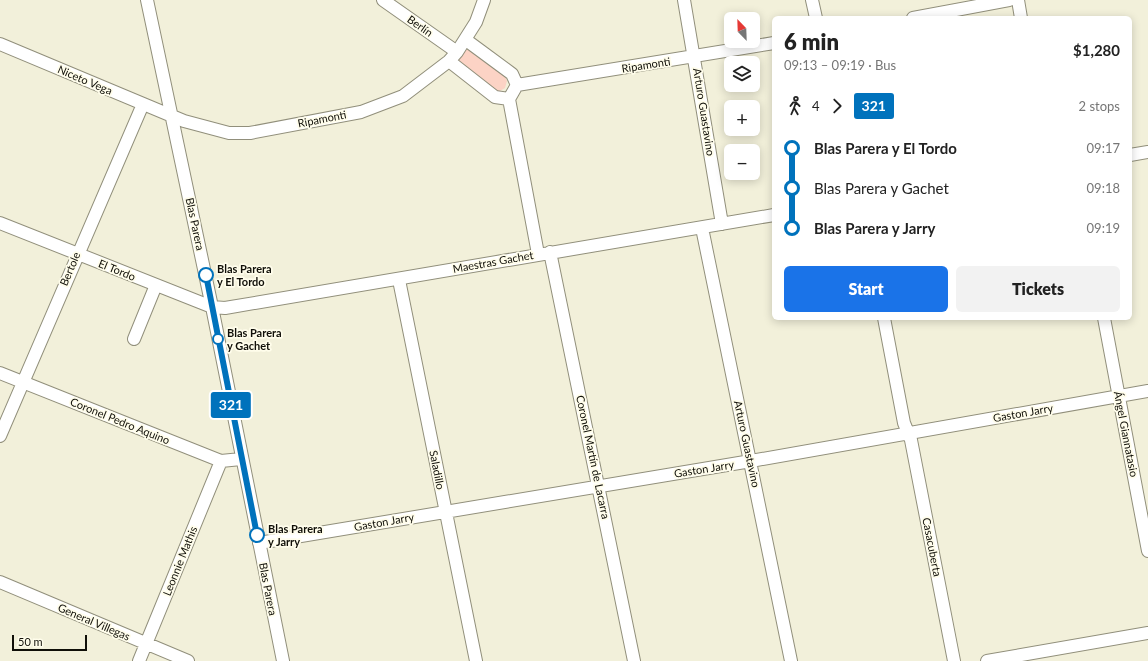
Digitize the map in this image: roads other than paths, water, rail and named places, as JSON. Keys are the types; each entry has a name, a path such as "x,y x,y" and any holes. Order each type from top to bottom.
{"street":[{"name":"Blas Parera","path":"147,0 212,307 282,661"},
{"name":"Berlín","path":"383,0 457,52"},
{"path":"457,52 476,22 484,0"},
{"name":"Arturo Guastavino","path":"684,0 695,57 722,224"},
{"path":"812,0 816,16"},
{"path":"924,16 1009,0"},
{"path":"1018,0 1021,16"},
{"path":"448,61 494,97 509,99 517,85 512,74 466,40"},
{"name":"Ripamonti","path":"517,85 772,43"},
{"name":"Niceto Vega","path":"0,44 171,115"},
{"name":"Ripamonti","path":"171,115 208,128 229,133 250,133 361,112 403,96 448,61 457,52"},
{"name":"Coronel Martín de Lacarra","path":"509,99 599,486 634,661"},
{"name":"Bertole","path":"0,436 22,381 143,104"},
{"path":"1132,155 1148,152"},
{"name":"Maestras Gachet","path":"212,307 225,308 399,280 544,253 772,215"},
{"name":"El Tordo","path":"0,223 212,307"},
{"name":"Arturo Guastavino","path":"702,228 791,661"},
{"name":"Saladillo","path":"399,280 476,661"},
{"path":"134,339 156,285"},
{"name":"Casacuberta","path":"884,320 904,423 909,433 954,661"},
{"name":"Ángel Giannatasio","path":"1104,320 1148,551"},
{"name":"Coronel Pedro Aquino","path":"0,373 221,462"},
{"name":"Gaston Jarry","path":"259,543 751,461 1148,391"},
{"path":"221,462 241,458"},
{"name":"Leonnie Mathis","path":"139,661 221,462"},
{"name":"General Villegas","path":"0,582 188,661"},
{"path":"987,661 1148,633"}],"place":[{"name":"Blas Parera y El Tordo","path":"206,275"},
{"name":"Blas Parera y Gachet","path":"218,339"},
{"name":"Blas Parera y Jarry","path":"257,535"}]}
